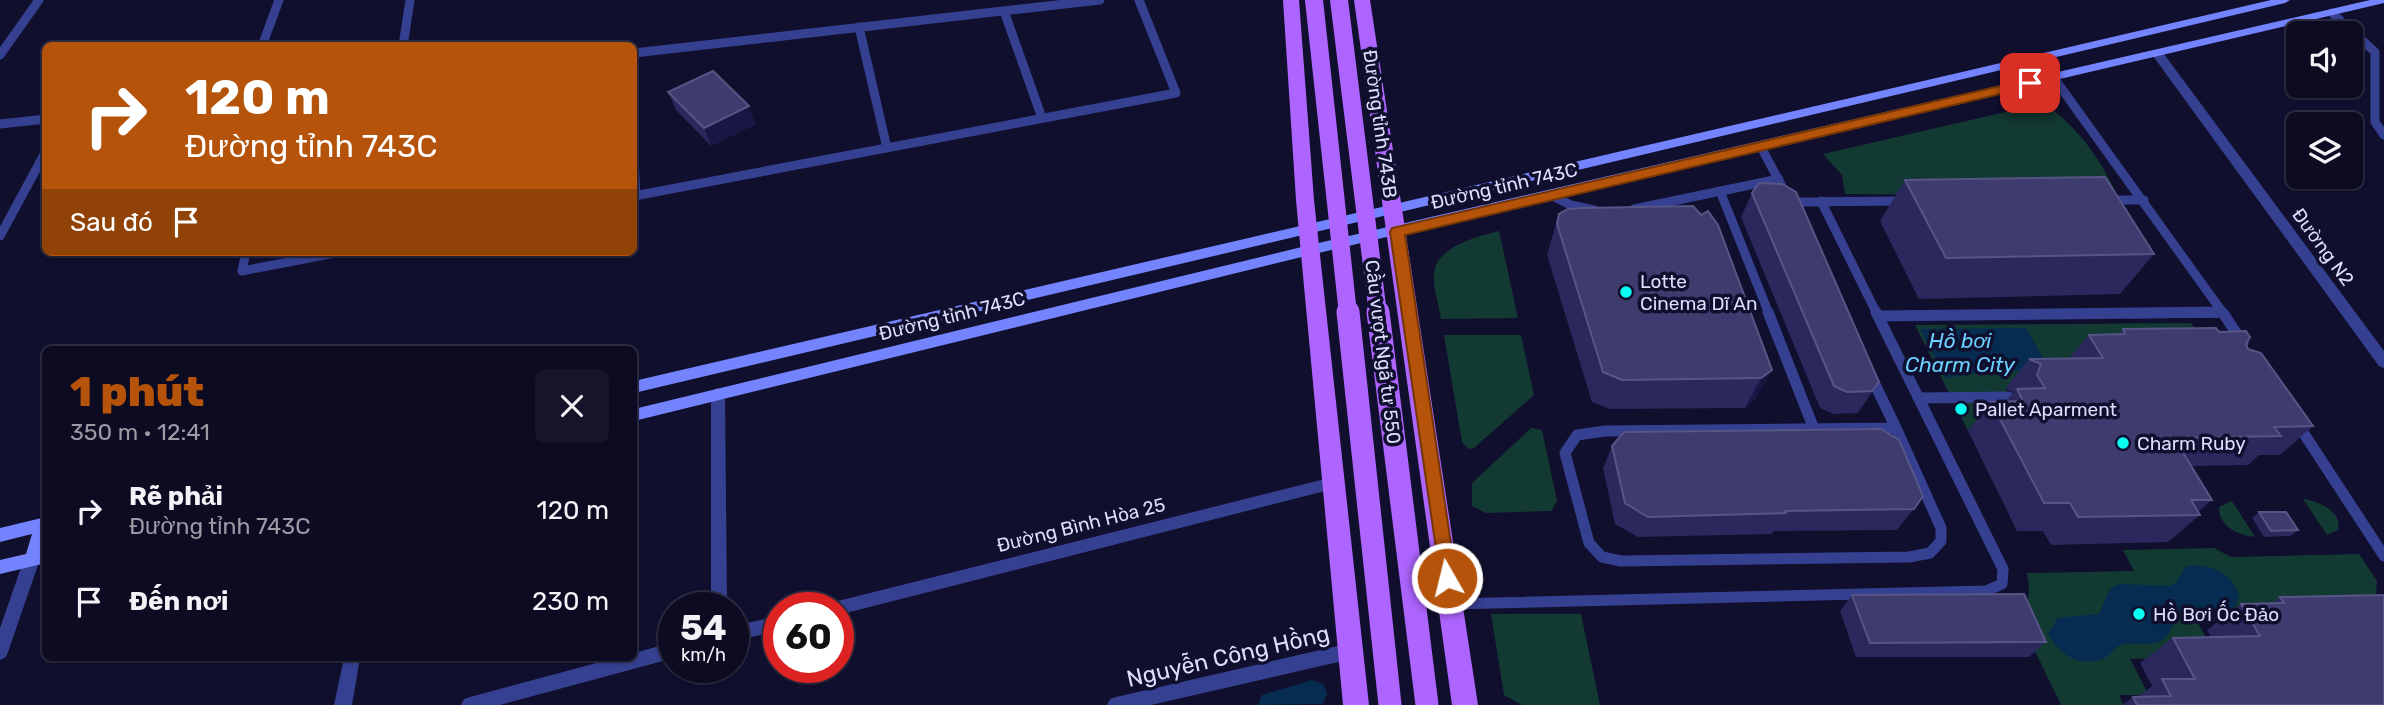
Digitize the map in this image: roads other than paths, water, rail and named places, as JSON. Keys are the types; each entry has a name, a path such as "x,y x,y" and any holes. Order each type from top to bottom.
{"main road":[{"path":"1291,0 1309,240 1356,705"},
{"name":"Cầu vượt Ngã tư 550","path":"1314,0 1390,705"},
{"name":"Cầu vượt Ngã tư 550","path":"1339,0 1427,705"},
{"name":"Đường tỉnh 743B","path":"1362,0 1465,705"},
{"name":"Đường tỉnh 743C","path":"637,414 1309,240 1395,222 1744,128 2285,0"},
{"name":"Đường tỉnh 743C","path":"637,386 1395,222 1552,196 2384,1"},
{"path":"2135,34 2157,53"},
{"path":"1744,128 1761,147"},
{"path":"750,360 753,386"},
{"path":"0,535 42,525"},
{"path":"0,567 39,557 42,538"}],"street":[{"name":"Đường N2","path":"2157,53 2384,362"},
{"path":"719,394 719,592"},
{"name":"Đường Bình Hòa 25","path":"854,604 1333,483"},
{"path":"0,652 39,557"},
{"name":"Nguyễn Công Hồng","path":"1116,705 1351,651"},
{"path":"637,660 658,654"},
{"path":"344,705 351,661"},
{"path":"470,705 633,661"}],"lane":[{"path":"0,55 40,0"},
{"path":"263,42 279,0"},
{"path":"404,42 410,0"},
{"path":"637,52 1101,0"},
{"path":"637,196 1176,93 1139,0"},
{"path":"1004,11 1042,118"},
{"path":"2332,13 2375,52 2375,122 2384,135"},
{"path":"859,27 887,148"},
{"path":"2054,78 2144,200 2251,354"},
{"path":"0,124 42,119"},
{"path":"1761,147 1795,214"},
{"path":"0,236 42,157"},
{"path":"1552,196 1588,210 1610,214 1682,205 1720,191 1779,179"},
{"path":"1720,191 1814,429"},
{"path":"2090,200 2144,200"},
{"path":"1451,604 1986,592 2002,584 2003,569 1821,201"},
{"path":"1790,202 1916,201"},
{"path":"245,256 242,271 319,256"},
{"path":"1878,316 2223,313"},
{"path":"1863,358 1896,428 1941,528 1941,541 1930,553 1909,557 1621,561 1602,557 1589,543 1566,453 1577,435 1605,431 1896,428"},
{"path":"1919,398 2009,397"},
{"path":"2287,408 2384,556"}],"water":[{"name":"Hồ bơi Charm City","path":"2026,328 2051,372 2041,376 2005,369 1946,378 1920,329"},
{"name":"Hồ Bơi Ốc Đảo","path":"2194,565 2216,569 2232,582 2239,595 2231,609 2179,613 2169,634 2163,640 2124,644 2104,658 2093,661 2085,662 2070,657 2057,647 2048,633 2058,618 2099,614 2110,589 2120,584 2169,586 2177,582 2184,568"}],"waterway":[{"path":"1273,705 1312,694"}],"place":[{"name":"Lotte Cinema Dĩ An","path":"1626,292"},
{"name":"Pallet Aparment","path":"1961,409"},
{"name":"Charm Ruby","path":"2123,443"},
{"name":"Hồ Bơi Ốc Đảo","path":"2139,614"}]}
